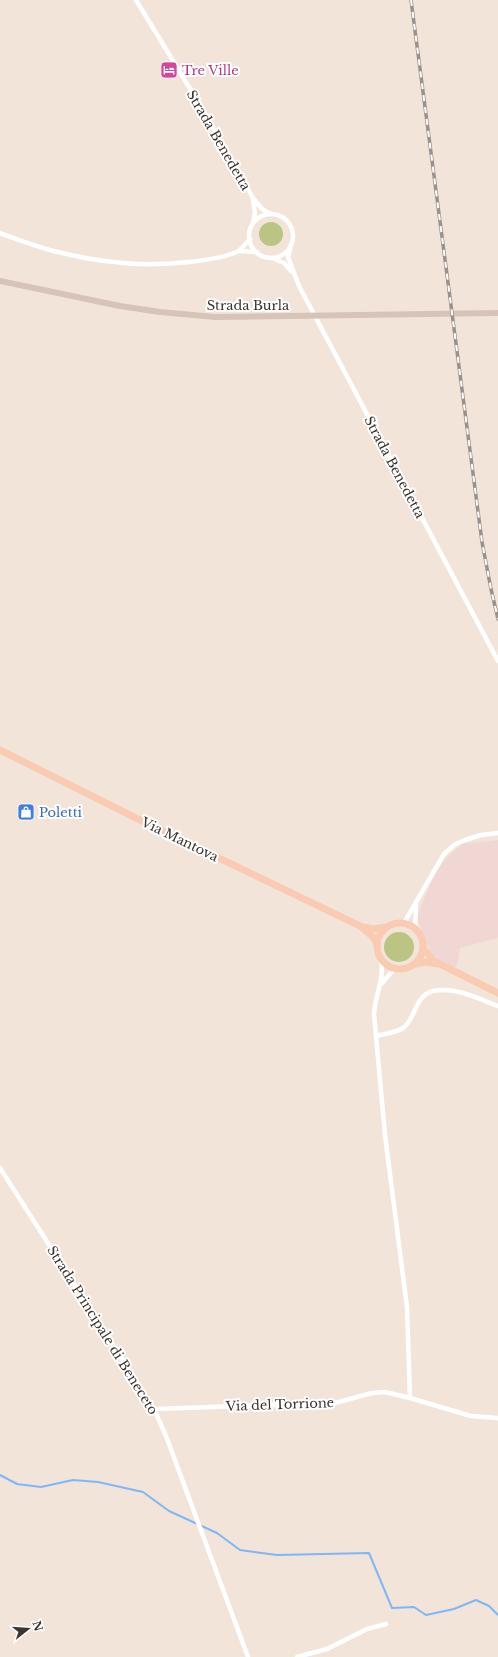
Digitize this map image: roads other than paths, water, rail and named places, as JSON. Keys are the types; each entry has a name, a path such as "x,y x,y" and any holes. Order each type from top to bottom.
{"main road":[{"name":"Strada Burla","path":"0,281 107,304 155,311 215,316 498,314"},
{"name":"Via Mantova","path":"0,750 360,926 373,929 386,928 398,923 404,923"},
{"path":"404,923 415,928 421,935 423,948 416,964"},
{"name":"Via Mantova","path":"360,926 377,944 380,957"},
{"path":"377,944 381,932 386,928"},
{"path":"423,948 434,961 498,992"},
{"path":"380,957 389,966 395,968 407,968 416,964 432,962 440,964"}],"street":[{"name":"Strada Benedetta","path":"136,0 203,110 253,198 262,209 284,218 288,222 293,236 288,257 293,273 333,353 378,433 452,577 498,661"},
{"name":"Strada Benedetta","path":"250,239 255,213 253,198"},
{"path":"253,224 264,215 272,214"},
{"path":"0,234 58,252 98,260 132,264 164,265 230,255 240,251 250,239"},
{"path":"250,239 251,244 257,252"},
{"path":"272,258 283,254 291,245"},
{"name":"Strada Benedetta","path":"240,251 257,252 266,257 272,258 284,263 293,273"},
{"path":"404,923 416,905 438,862 444,854 454,845 464,840 481,835 498,833"},
{"path":"415,928 416,905"},
{"path":"380,957 382,962 382,983"},
{"path":"395,968 382,983 375,1001 376,1036 385,1135 407,1307 410,1398"},
{"path":"376,1036 394,1032 403,1028 422,998 433,991 458,992 498,1006"},
{"name":"Strada Principale di Beneceto","path":"0,1168 154,1409 248,1657"},
{"name":"Via del Torrione","path":"154,1409 336,1403 372,1393 386,1392 471,1416 498,1418"},
{"path":"297,1657 327,1649 366,1629 386,1624"}],"waterway":[{"path":"0,1475 17,1484 41,1487 73,1480 98,1482 143,1492 169,1511 217,1533 240,1550 277,1555 369,1553 392,1608 414,1607 426,1615 454,1609 476,1600 489,1606 498,1615"}],"railway":[{"path":"411,0 482,542 498,619"}],"place":[{"name":"Tre Ville","path":"169,70"},
{"name":"Poletti","path":"26,812"}]}
